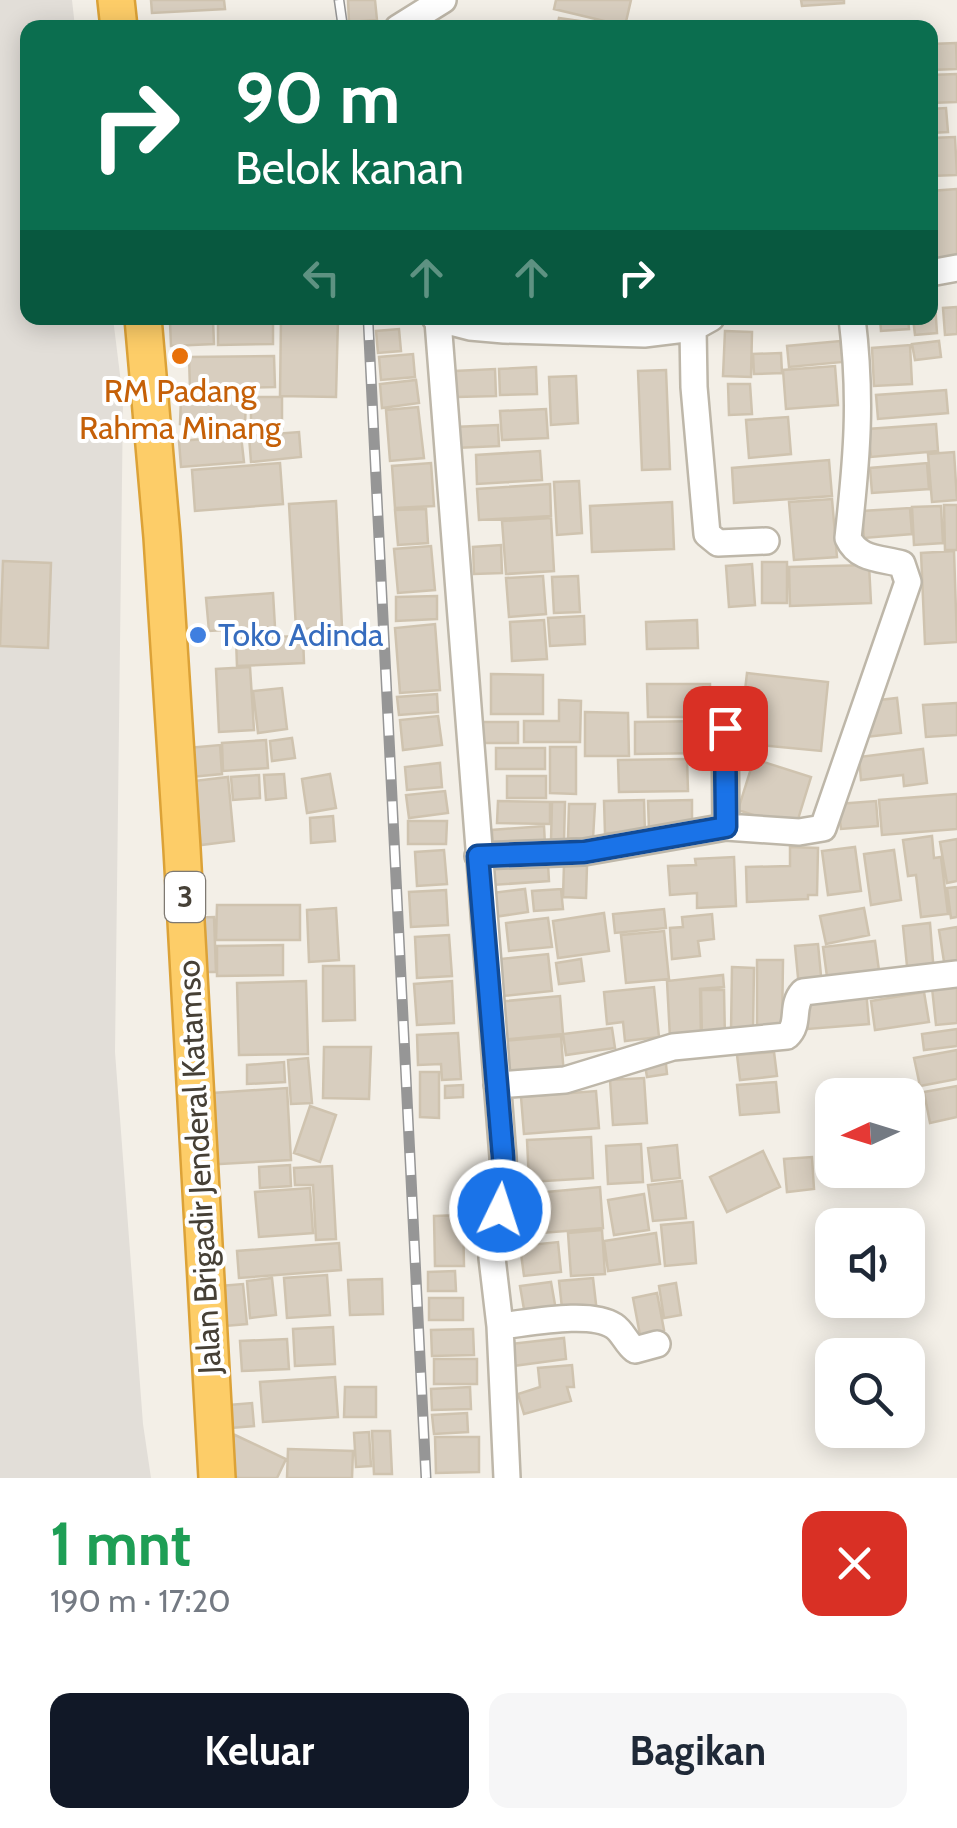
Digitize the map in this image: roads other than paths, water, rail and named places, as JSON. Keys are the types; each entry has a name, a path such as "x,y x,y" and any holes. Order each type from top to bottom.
{"highway":[{"name":"Jalan Brigadir Jenderal Katamso","path":"144,325 182,849 216,1478"}],"street":[{"path":"400,17 443,0"},
{"path":"437,325 504,1189 492,1258 500,1326 507,1478"},
{"path":"474,325 599,334 644,334 691,325"},
{"path":"702,325 694,387 707,534 718,543 766,541"},
{"path":"478,856 584,852 726,827 799,832 822,828 908,582 902,564 861,554 852,548 848,538 860,395 853,325"},
{"path":"725,728 726,827"},
{"path":"497,1085 565,1080 673,1046 787,1036 794,1028 795,1003 803,992 957,974"},
{"path":"500,1326 586,1318 618,1328 635,1350 657,1344"}],"railway":[{"path":"339,0 342,20"},
{"path":"368,325 426,1478"}],"place":[{"name":"RM Padang Rahma Minang","path":"180,356"},
{"name":"Toko Adinda","path":"198,635"}]}
